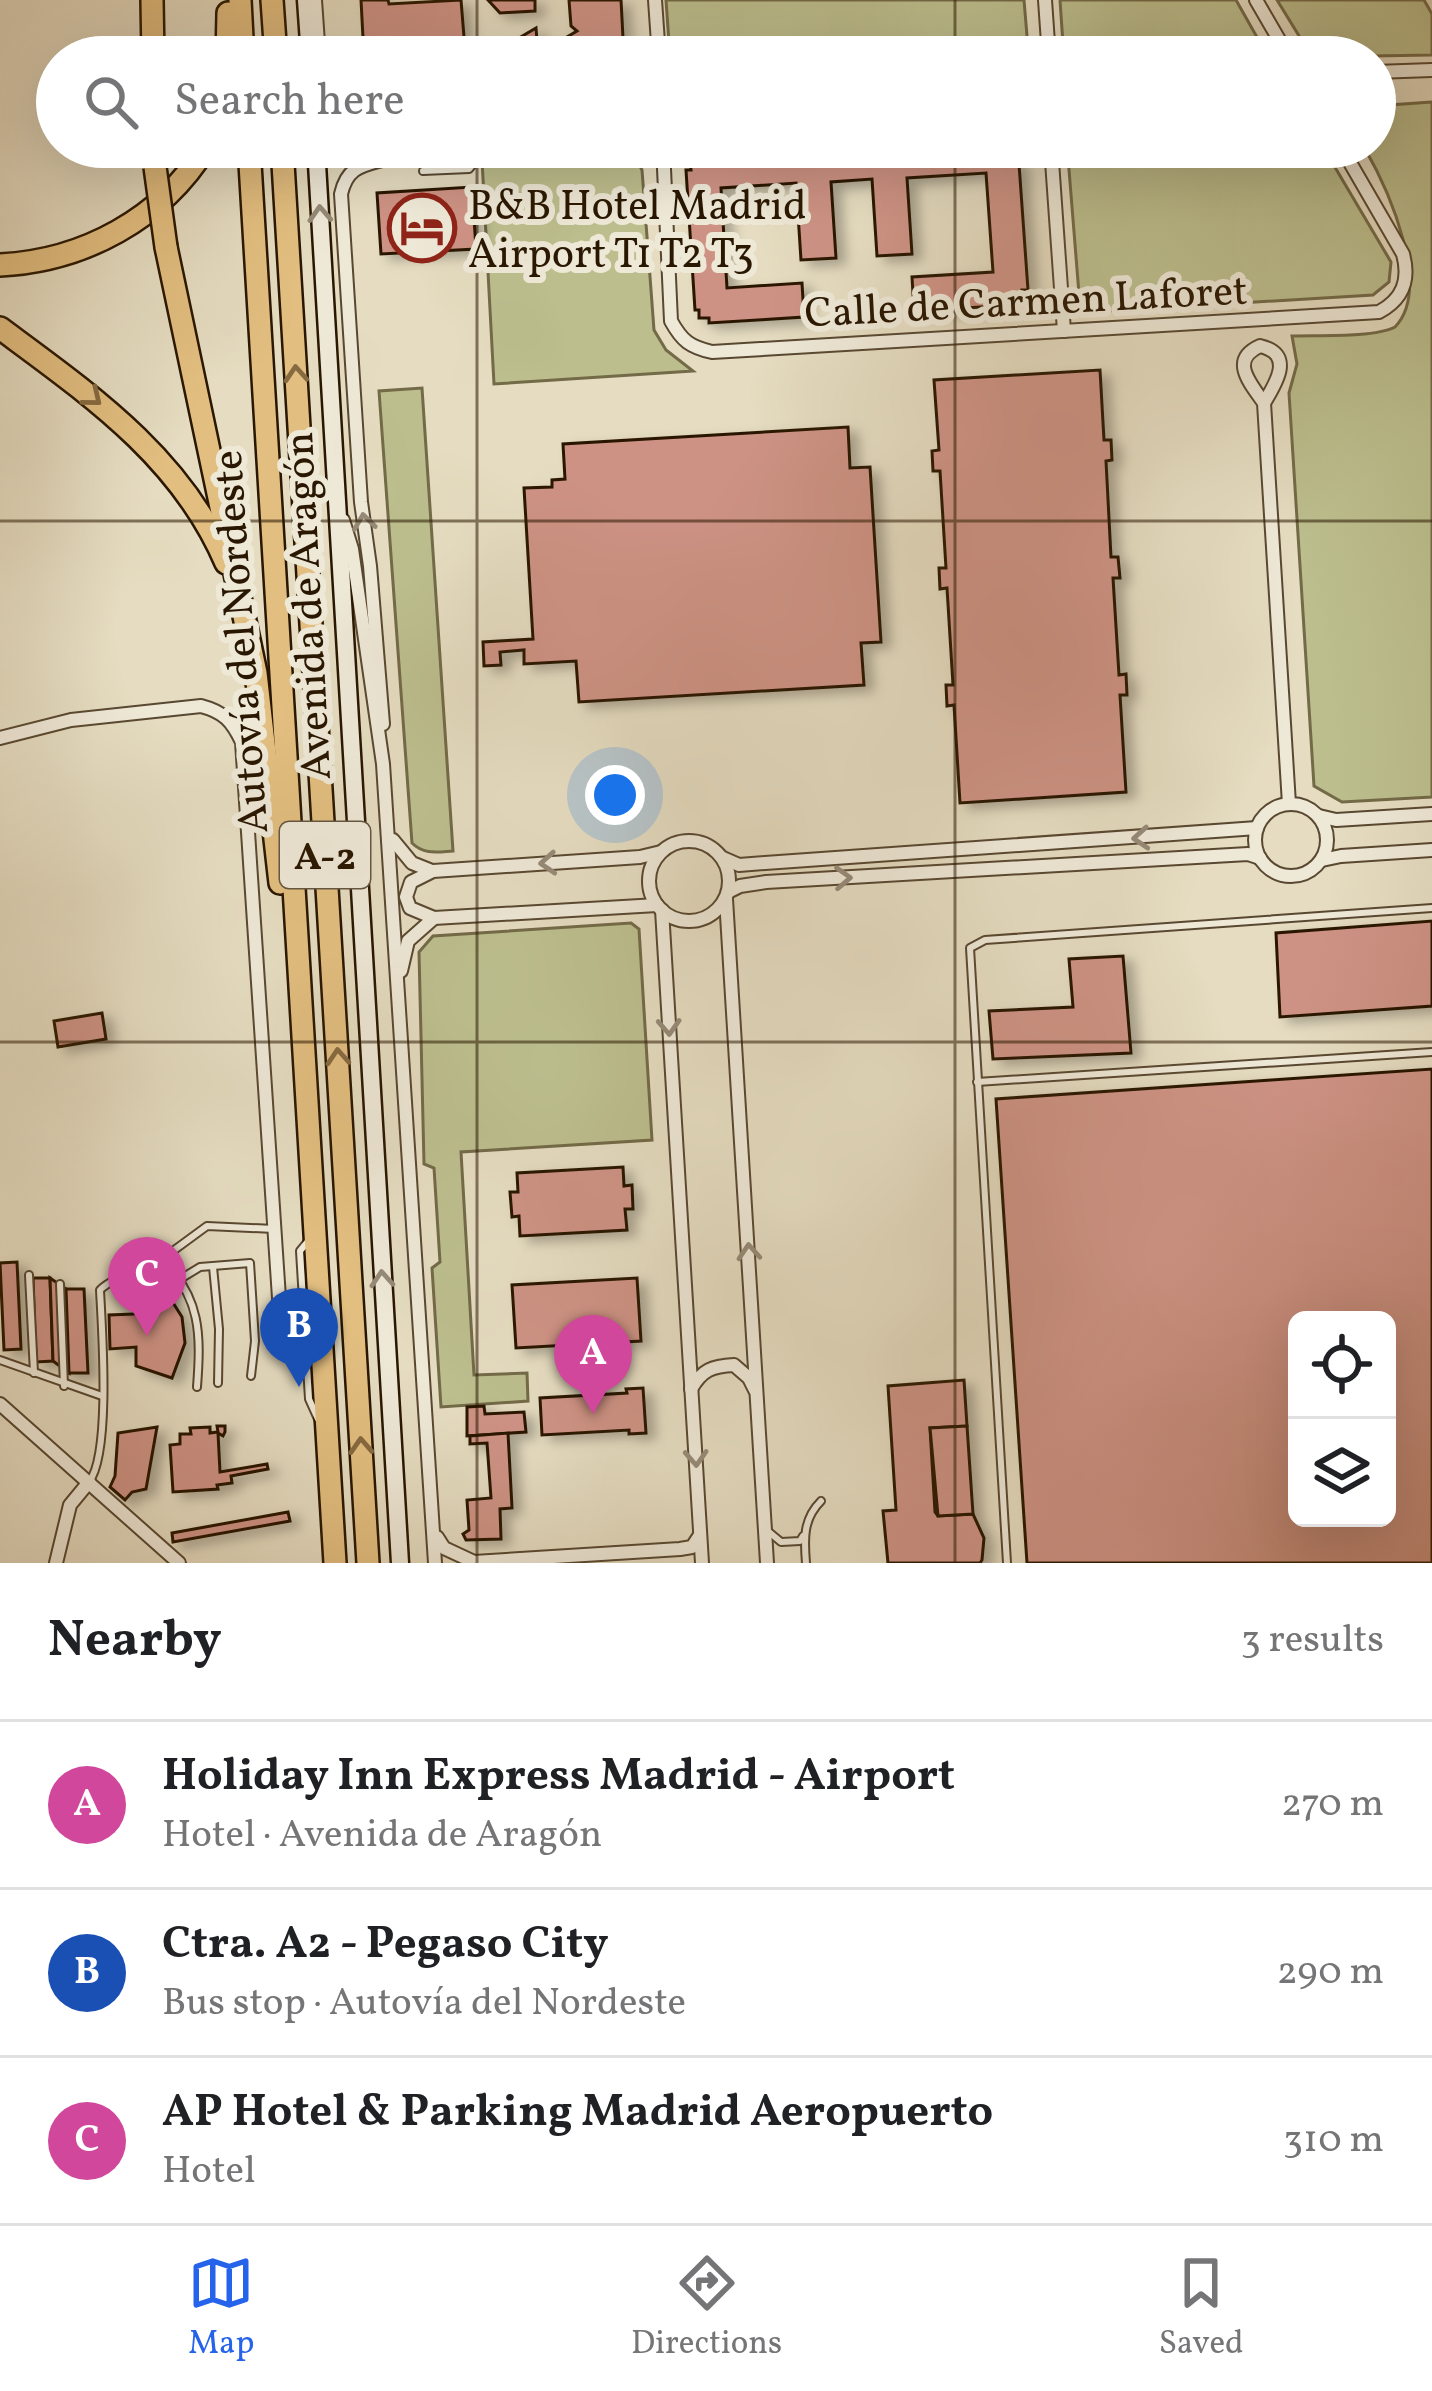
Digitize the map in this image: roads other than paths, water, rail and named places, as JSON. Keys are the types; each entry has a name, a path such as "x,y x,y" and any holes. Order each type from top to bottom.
{"highway":[{"path":"152,0 153,36"},
{"path":"227,36 228,0"},
{"path":"240,0 242,36"},
{"path":"272,0 275,36"},
{"path":"155,168 166,247 256,673 309,1138"},
{"path":"0,262 79,250 134,222 193,168"},
{"name":"Autovía del Nordeste","path":"249,168 335,1563"},
{"name":"Autovía del Nordeste","path":"283,168 368,1563"},
{"path":"0,328 121,421 166,464 203,515 225,560 256,673"}],"street":[{"path":"305,0 311,36"},
{"path":"314,36 315,0"},
{"path":"655,0 658,36"},
{"path":"1045,0 1048,36"},
{"path":"1256,0 1277,36"},
{"path":"1396,72 1432,70"},
{"name":"Avenida de Aragón","path":"317,168 400,1563"},
{"name":"Avenida de Aragón","path":"359,168 348,175 341,194 361,502 382,691 383,764"},
{"name":"Calle de Carmen Laforet","path":"664,168 671,321 692,348 712,352 1364,314 1392,305 1406,281 1402,254 1352,168"},
{"path":"1052,168 1064,331"},
{"path":"1264,403 1288,804"},
{"path":"337,499 352,549 383,764 435,1563"},
{"path":"0,738 71,720 201,706 221,711 234,725 242,742 245,779 280,1313"},
{"path":"1322,860 1328,838 1318,816 1288,804 1269,811 1255,838 1260,858 1268,868 1290,877 1341,856 1432,850"},
{"path":"1318,816 1336,820 1432,814"},
{"path":"1258,828 739,865 694,840 640,857 433,871 411,882 406,897 410,908 434,918 660,908 672,917 697,920 718,909 740,886 1248,854 1260,858"},
{"path":"389,831 397,849 433,871"},
{"path":"661,852 649,878 660,908 702,1563"},
{"path":"723,858 730,880 727,895 766,1563"},
{"path":"398,984 408,941 434,918"},
{"path":"692,1390 699,1375 714,1366 734,1365 749,1378 758,1397"},
{"path":"0,1404 179,1563"},
{"path":"56,1563 70,1505 89,1482"},
{"path":"433,1532 444,1548 474,1562 680,1549 692,1547 700,1534"}],"lane":[{"path":"423,171 470,168"},
{"path":"1007,1563 970,948 985,940 1432,908"},
{"path":"977,1082 1432,1052"},
{"path":"89,1482 98,1463 100,1290 104,1284 145,1270 207,1226 274,1229"},
{"path":"162,1259 196,1305 197,1387"},
{"path":"177,1281 200,1267 250,1263 255,1341 250,1376"},
{"path":"213,1265 218,1383"},
{"path":"29,1275 34,1375"},
{"path":"60,1284 64,1385"},
{"path":"0,1360 102,1396"},
{"path":"764,1524 781,1542 800,1541 821,1501"},
{"path":"804,1535 806,1563"}],"place":[{"name":"B&B Hotel Madrid Airport T1 T2 T3","path":"422,228"},
{"name":"AP Hotel & Parking Madrid Aeropuerto","path":"147,1336"},
{"name":"Ctra. A2 - Pegaso City","path":"299,1387"},
{"name":"Holiday Inn Express Madrid - Airport","path":"593,1414"}]}
